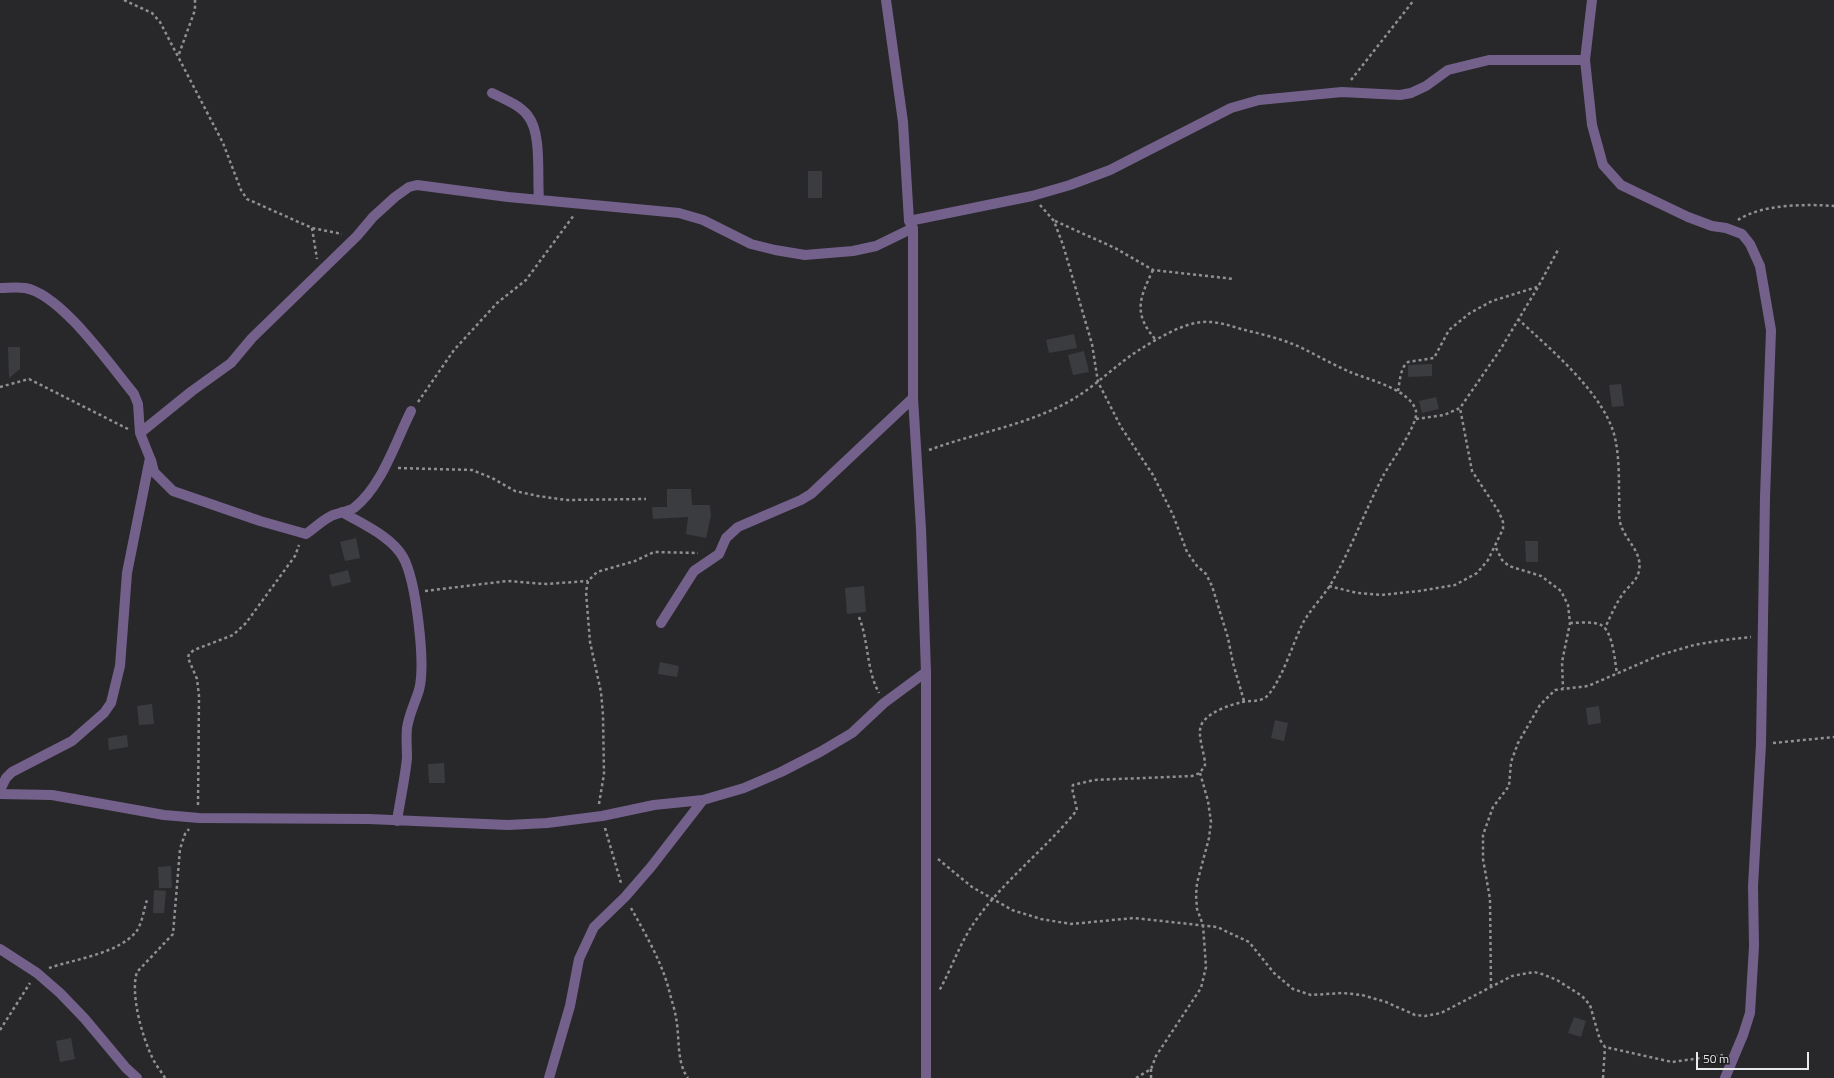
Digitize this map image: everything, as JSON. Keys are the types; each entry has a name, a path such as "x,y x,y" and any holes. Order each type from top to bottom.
{"street":[{"path":"886,0 903,122 911,225 913,398 926,672 926,1078"},
{"path":"1592,0 1585,60 1592,125 1603,165 1621,185 1712,226 1726,228 1742,234 1753,249 1760,266 1771,330 1762,636 1761,744 1753,886 1754,946 1750,1013 1725,1078"},
{"path":"140,433 192,391 231,363 252,338 318,272 357,236 373,216 409,187 417,185 508,197 680,213 703,220 751,244 775,250 805,255 853,251 876,246 911,225 1032,196 1070,185 1110,170 1231,108 1259,100 1342,92 1400,95 1411,93 1426,86 1448,70 1489,60 1585,60"},
{"path":"492,92 519,108 528,116 533,124 537,135 539,199"},
{"path":"0,288 26,288 62,308 70,317 134,394 138,404 140,433 154,472 173,491 260,521 304,534 331,516 352,509 367,495 386,468 393,446 411,411"},
{"path":"661,623 694,570 719,554 726,538 738,527 801,500 811,494 913,398"},
{"path":"0,790 6,778 12,772 72,741 104,713 111,703 120,666 127,573 150,458"},
{"path":"342,512 393,545 402,556 410,575 414,593 420,645 419,690 409,717 406,734 407,758 397,821"},
{"path":"0,794 52,795 164,815 199,818 369,819 508,825 547,823 602,816 654,805 703,800 744,788 781,772 820,752 852,733 884,702 926,672"},
{"path":"549,1078 570,1006 579,959 594,927 625,897 703,800"},
{"path":"0,949 37,972 85,1019 126,1068 137,1078"}],"path":[{"path":"124,0 152,13 160,22 223,143 241,190 247,199 312,228 357,236"},
{"path":"178,55 195,10 195,0"},
{"path":"1342,92 1414,0"},
{"path":"1032,196 1054,220 1063,245 1092,344 1098,382 1121,427 1156,482 1173,515 1187,552 1197,566 1206,574 1212,586 1228,638 1233,664 1244,701"},
{"path":"411,411 454,350 497,303 526,280 583,204"},
{"path":"1726,228 1742,217 1776,208 1815,205 1834,206"},
{"path":"1054,220 1115,248 1153,270 1234,279"},
{"path":"312,228 318,272"},
{"path":"1416,419 1444,415 1460,408 1496,357 1538,287 1559,248"},
{"path":"1153,270 1140,299 1140,311 1147,329 1156,340"},
{"path":"1398,391 1401,375 1406,364 1408,362 1434,358 1451,327 1492,301 1538,287"},
{"path":"1518,319 1576,375 1608,417 1614,430 1620,521 1625,535 1635,548 1640,560 1639,572 1634,582 1625,590 1605,628"},
{"path":"916,454 960,439 1022,423 1070,401 1098,382 1118,364 1156,340 1200,322 1216,322 1301,348 1337,366 1398,391 1411,402 1416,410 1416,419 1383,476 1358,534 1329,586 1305,620 1291,648 1282,674 1268,696 1262,700 1244,701 1220,710 1205,718 1200,725 1205,758 1205,765 1200,772 1185,778 1094,780 1078,782 1074,785 1072,788 1077,810 1011,878 976,920 965,937 938,994"},
{"path":"0,387 29,379 131,430 140,433"},
{"path":"1329,586 1357,593 1381,595 1419,591 1455,584 1477,573 1496,547 1503,529 1503,522 1499,512 1472,471 1460,408"},
{"path":"386,468 472,470 492,478 515,491 566,500 646,499"},
{"path":"165,1078 152,1057 139,1020 134,980 137,972 173,934 180,849 184,834 199,818 197,799 200,696 197,679 188,658 189,654 194,650 234,634 246,623 295,556 304,534"},
{"path":"1496,547 1502,560 1509,566 1541,576 1561,591 1568,605 1570,623 1562,662 1563,688"},
{"path":"688,1078 685,1074 679,1052 676,1019 670,992 657,958 625,897 602,816 599,801 604,783 602,699 590,642 586,592 588,581 597,572 636,561 654,552 719,554"},
{"path":"414,593 447,587 507,582 546,584 588,581"},
{"path":"859,617 864,630 870,671 875,687 884,702"},
{"path":"1570,623 1588,622 1605,628 1613,648 1617,674"},
{"path":"1491,987 1490,899 1483,859 1483,835 1493,807 1509,786 1511,762 1525,731 1546,696 1555,690 1563,688 1588,686 1660,655 1694,645 1762,636"},
{"path":"1761,744 1834,736"},
{"path":"1151,1078 1151,1069 1156,1056 1201,988 1206,967 1203,925 1197,909 1196,883 1209,838 1211,822 1208,802 1200,772"},
{"path":"925,849 972,888 1012,910 1041,919 1071,924 1134,918 1217,927 1245,939 1274,973 1293,988 1311,995 1343,993 1362,995 1386,1002 1415,1015 1425,1016 1441,1013 1512,976 1534,972 1557,980 1582,996 1590,1005 1600,1040 1606,1047 1672,1062 1700,1059 1718,1055 1734,1056"},
{"path":"0,1030 37,972 96,954 124,940 136,931 147,900"},
{"path":"1603,1078 1606,1047"},
{"path":"1136,1078 1151,1069"}],"building":[{"path":"808,171 822,171 822,198 808,198"},
{"path":"1074,334 1077,348 1049,353 1046,340"},
{"path":"8,347 20,347 20,369 9,378"},
{"path":"1084,351 1089,372 1073,375 1068,355"},
{"path":"1432,364 1432,376 1408,377 1408,365"},
{"path":"1621,384 1624,406 1612,407 1609,385"},
{"path":"1436,397 1439,409 1422,413 1419,401"},
{"path":"667,489 691,489 692,505 710,505 711,516 706,538 686,534 688,517 653,519 652,507 667,507"},
{"path":"356,538 360,558 345,561 340,542"},
{"path":"1525,541 1538,541 1538,562 1526,562"},
{"path":"348,570 351,582 332,587 329,575"},
{"path":"864,586 866,612 847,614 845,588"},
{"path":"660,662 679,666 677,677 658,674"},
{"path":"152,704 154,724 139,725 137,706"},
{"path":"1599,706 1601,723 1588,725 1586,708"},
{"path":"1275,720 1288,723 1284,741 1271,738"},
{"path":"127,735 128,747 109,750 108,738"},
{"path":"444,763 445,783 429,783 428,764"},
{"path":"171,866 172,888 159,888 158,867"},
{"path":"154,890 166,891 164,913 153,913"},
{"path":"1574,1017 1586,1021 1581,1037 1568,1033"},
{"path":"71,1038 75,1059 60,1062 56,1041"}]}
